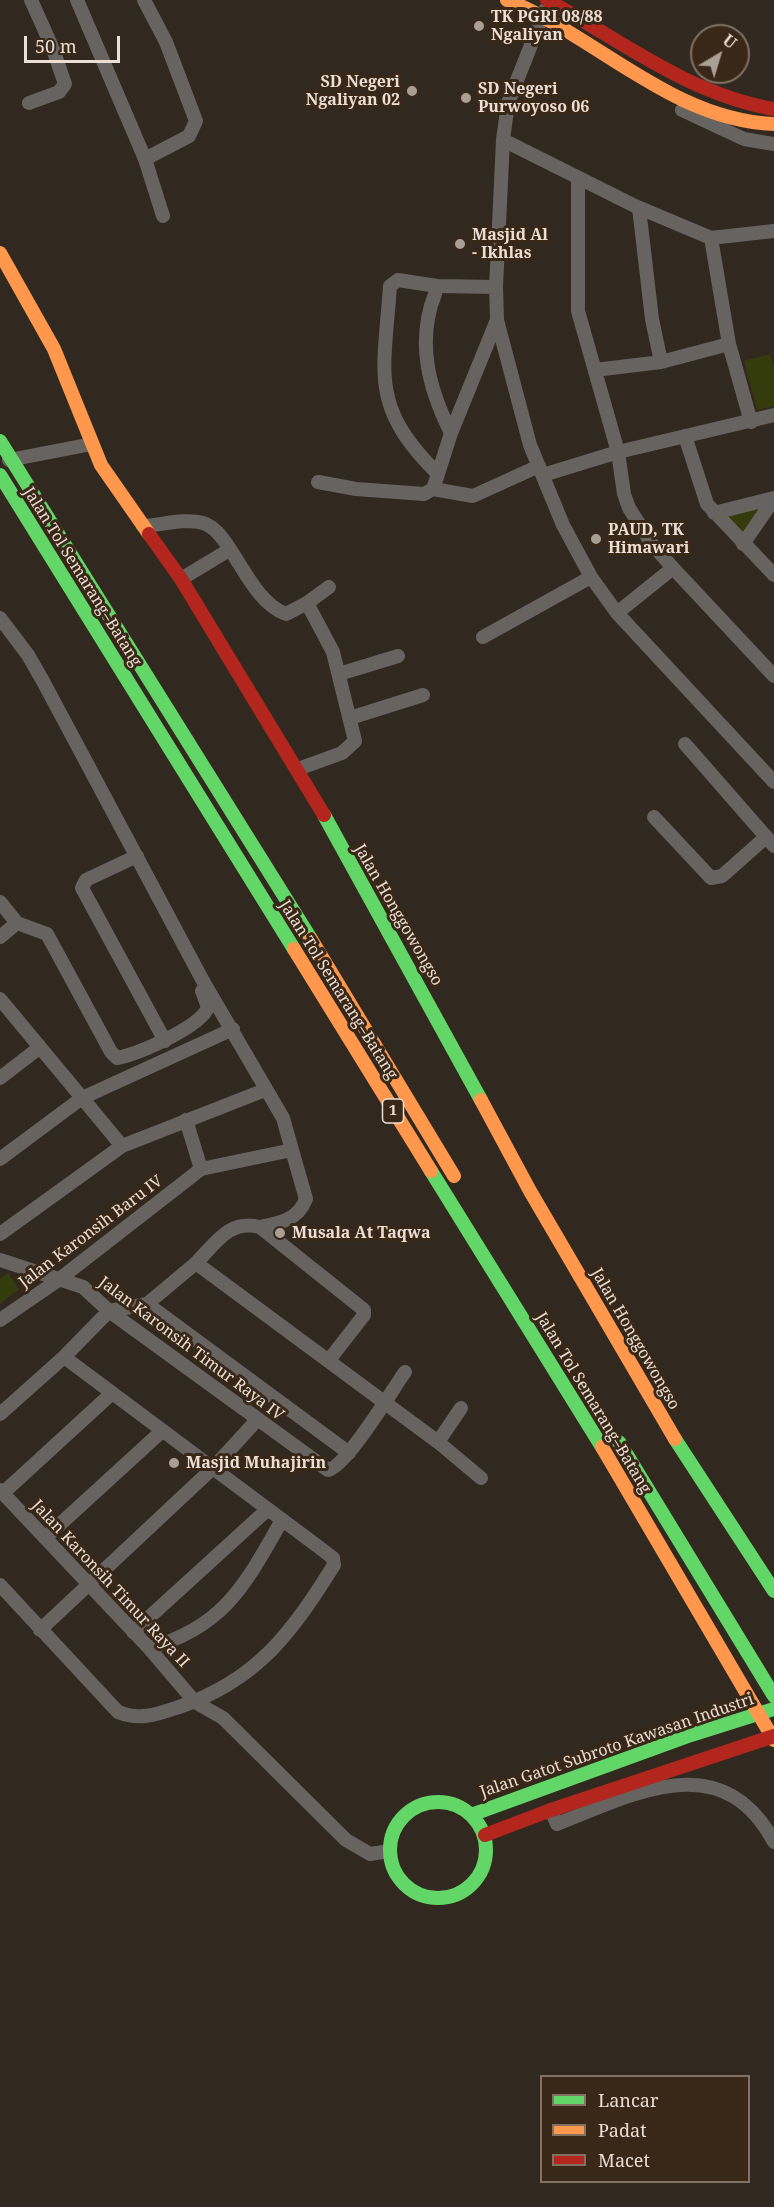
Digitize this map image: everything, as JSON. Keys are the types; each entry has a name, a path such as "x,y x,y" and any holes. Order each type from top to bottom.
{"main road":[{"path":"507,0 539,21 688,102 741,122 774,124"},
{"path":"549,1 700,88 745,106 774,109"},
{"name":"Jalan Honggowongso","path":"0,253 54,349 92,444 112,481 181,579 298,769 403,954 530,1191 661,1417 774,1591"},
{"name":"Jalan Tol Semarang–Batang","path":"0,441 309,935 462,1188"},
{"name":"Jalan Tol Semarang–Batang","path":"3,480 596,1437 774,1738"},
{"name":"Jalan Tol Semarang–Batang","path":"612,1431 774,1696"},
{"name":"Jalan Gatot Subroto Kawasan Industri","path":"471,1815 691,1735 774,1709"},
{"path":"484,1835 700,1760 774,1738"},
{"path":"433,1802 448,1803 471,1815 484,1835 485,1864 479,1877 458,1895 444,1899 417,1894 406,1887 397,1876 390,1851 397,1824 419,1805 433,1802"}],"street":[{"path":"28,104 58,92 65,84 53,49 31,0"},
{"path":"77,0 145,159 163,216"},
{"path":"144,0 166,42 196,121 193,132 184,140 145,159"},
{"path":"549,1 539,21 508,103 503,140 496,287 498,320 530,446 563,525 591,577 617,613 774,782"},
{"path":"539,21 706,123 744,139 774,144"},
{"path":"503,140 639,208 711,238 774,231"},
{"path":"578,178 579,311 618,452 624,494 629,508 652,544 774,676"},
{"path":"639,208 652,319 661,362"},
{"path":"711,238 729,344 751,422"},
{"path":"438,474 413,450 389,406 384,376 390,286 398,280 437,286 496,287"},
{"path":"435,294 425,334 425,362 436,403 451,433"},
{"path":"433,489 451,433 498,320"},
{"path":"595,370 661,362 729,344"},
{"path":"318,482 356,489 424,494 433,489 474,496 541,471 774,415"},
{"path":"685,436 702,494 714,513 774,575"},
{"path":"0,461 92,444"},
{"path":"714,513 774,498"},
{"path":"743,544 774,498"},
{"path":"143,526 196,521 206,524 229,550 267,604 286,614 307,603 329,587"},
{"path":"181,579 229,550"},
{"path":"617,613 673,568"},
{"path":"483,637 591,577"},
{"path":"298,769 349,750 355,741 333,652 307,603"},
{"path":"0,618 28,655 203,981 254,1064 265,1090 284,1118 306,1199 303,1207 289,1219 260,1227"},
{"path":"339,674 398,656"},
{"path":"350,718 423,695"},
{"path":"654,817 711,878 722,876 770,841 685,744"},
{"path":"0,902 17,923 47,934 115,1056 120,1057 165,1041 207,1010 207,1002 135,857"},
{"path":"135,857 86,880 81,888 165,1041"},
{"path":"0,938 17,923"},
{"path":"0,999 122,1146"},
{"path":"0,1159 82,1098 233,1029"},
{"path":"0,1078 39,1048"},
{"path":"0,1234 122,1146 265,1090"},
{"path":"186,1120 201,1169 292,1150"},
{"name":"Jalan Karonsih Baru IV","path":"0,1320 57,1281 201,1169"},
{"path":"0,1414 64,1357 109,1311 147,1304 234,1227 246,1224 260,1227 361,1307 364,1315 329,1360"},
{"name":"Jalan Karonsih Timur Raya IV","path":"0,1260 57,1281 83,1287 109,1311 328,1470 333,1469 349,1453 405,1372"},
{"path":"196,1263 438,1442 481,1478"},
{"name":"Jalan Karonsih Timur Raya IV","path":"147,1304 349,1453"},
{"path":"0,1585 118,1712 144,1717 195,1702 227,1686 254,1668 266,1658 298,1617 334,1565 333,1558 64,1357"},
{"path":"2,1491 111,1394"},
{"path":"438,1442 461,1408"},
{"path":"40,1630 214,1467 257,1420"},
{"path":"45,1538 162,1431"},
{"name":"Jalan Karonsih Timur Raya II","path":"2,1491 149,1647 195,1702"},
{"path":"133,1632 268,1509"},
{"path":"149,1647 174,1641 229,1604 248,1579 282,1520"},
{"path":"195,1702 223,1718 346,1840 370,1854 390,1851"},
{"path":"551,1810 557,1824 648,1788 680,1783 706,1785 722,1790 751,1808 774,1842"}],"green space":[{"path":"770,354 774,368 774,406 757,410 744,361"},
{"path":"762,504 742,536 722,516"},
{"path":"8,1273 19,1289 0,1304 0,1279"}],"traffic: fast":[{"path":"0,441 311,939"},
{"path":"0,475 294,949"},
{"path":"324,815 481,1100"},
{"path":"431,1171 602,1447"},
{"path":"675,1439 774,1591"},
{"path":"619,1442 774,1696"},
{"path":"471,1815 691,1735 774,1709"},
{"path":"438,1802 457,1805 472,1816 483,1831 486,1850 483,1869 472,1884 457,1895 438,1898 419,1895 404,1884 393,1869 390,1850 393,1831 404,1816 419,1805 438,1802"}],"traffic: slow":[{"path":"507,0 573,34 669,93 702,108 737,119 774,124"},
{"path":"0,253 54,349 101,465 149,534"},
{"path":"311,939 454,1176"},
{"path":"294,949 431,1171"},
{"path":"481,1100 530,1191 675,1439"},
{"path":"602,1447 774,1740"}],"traffic: jam":[{"path":"547,0 684,79 743,102 774,109"},
{"path":"149,534 181,579 324,815"},
{"path":"485,1835 551,1810 774,1736"}],"place":[{"name":"TK PGRI 08/88 Ngaliyan","path":"479,26"},
{"name":"SD Negeri Ngaliyan 02","path":"412,91"},
{"name":"SD Negeri Purwoyoso 06","path":"466,98"},
{"name":"Masjid Al - Ikhlas","path":"460,244"},
{"name":"PAUD, TK Himawari","path":"596,539"},
{"name":"Musala At Taqwa","path":"280,1233"},
{"name":"Masjid Muhajirin","path":"174,1463"}]}
